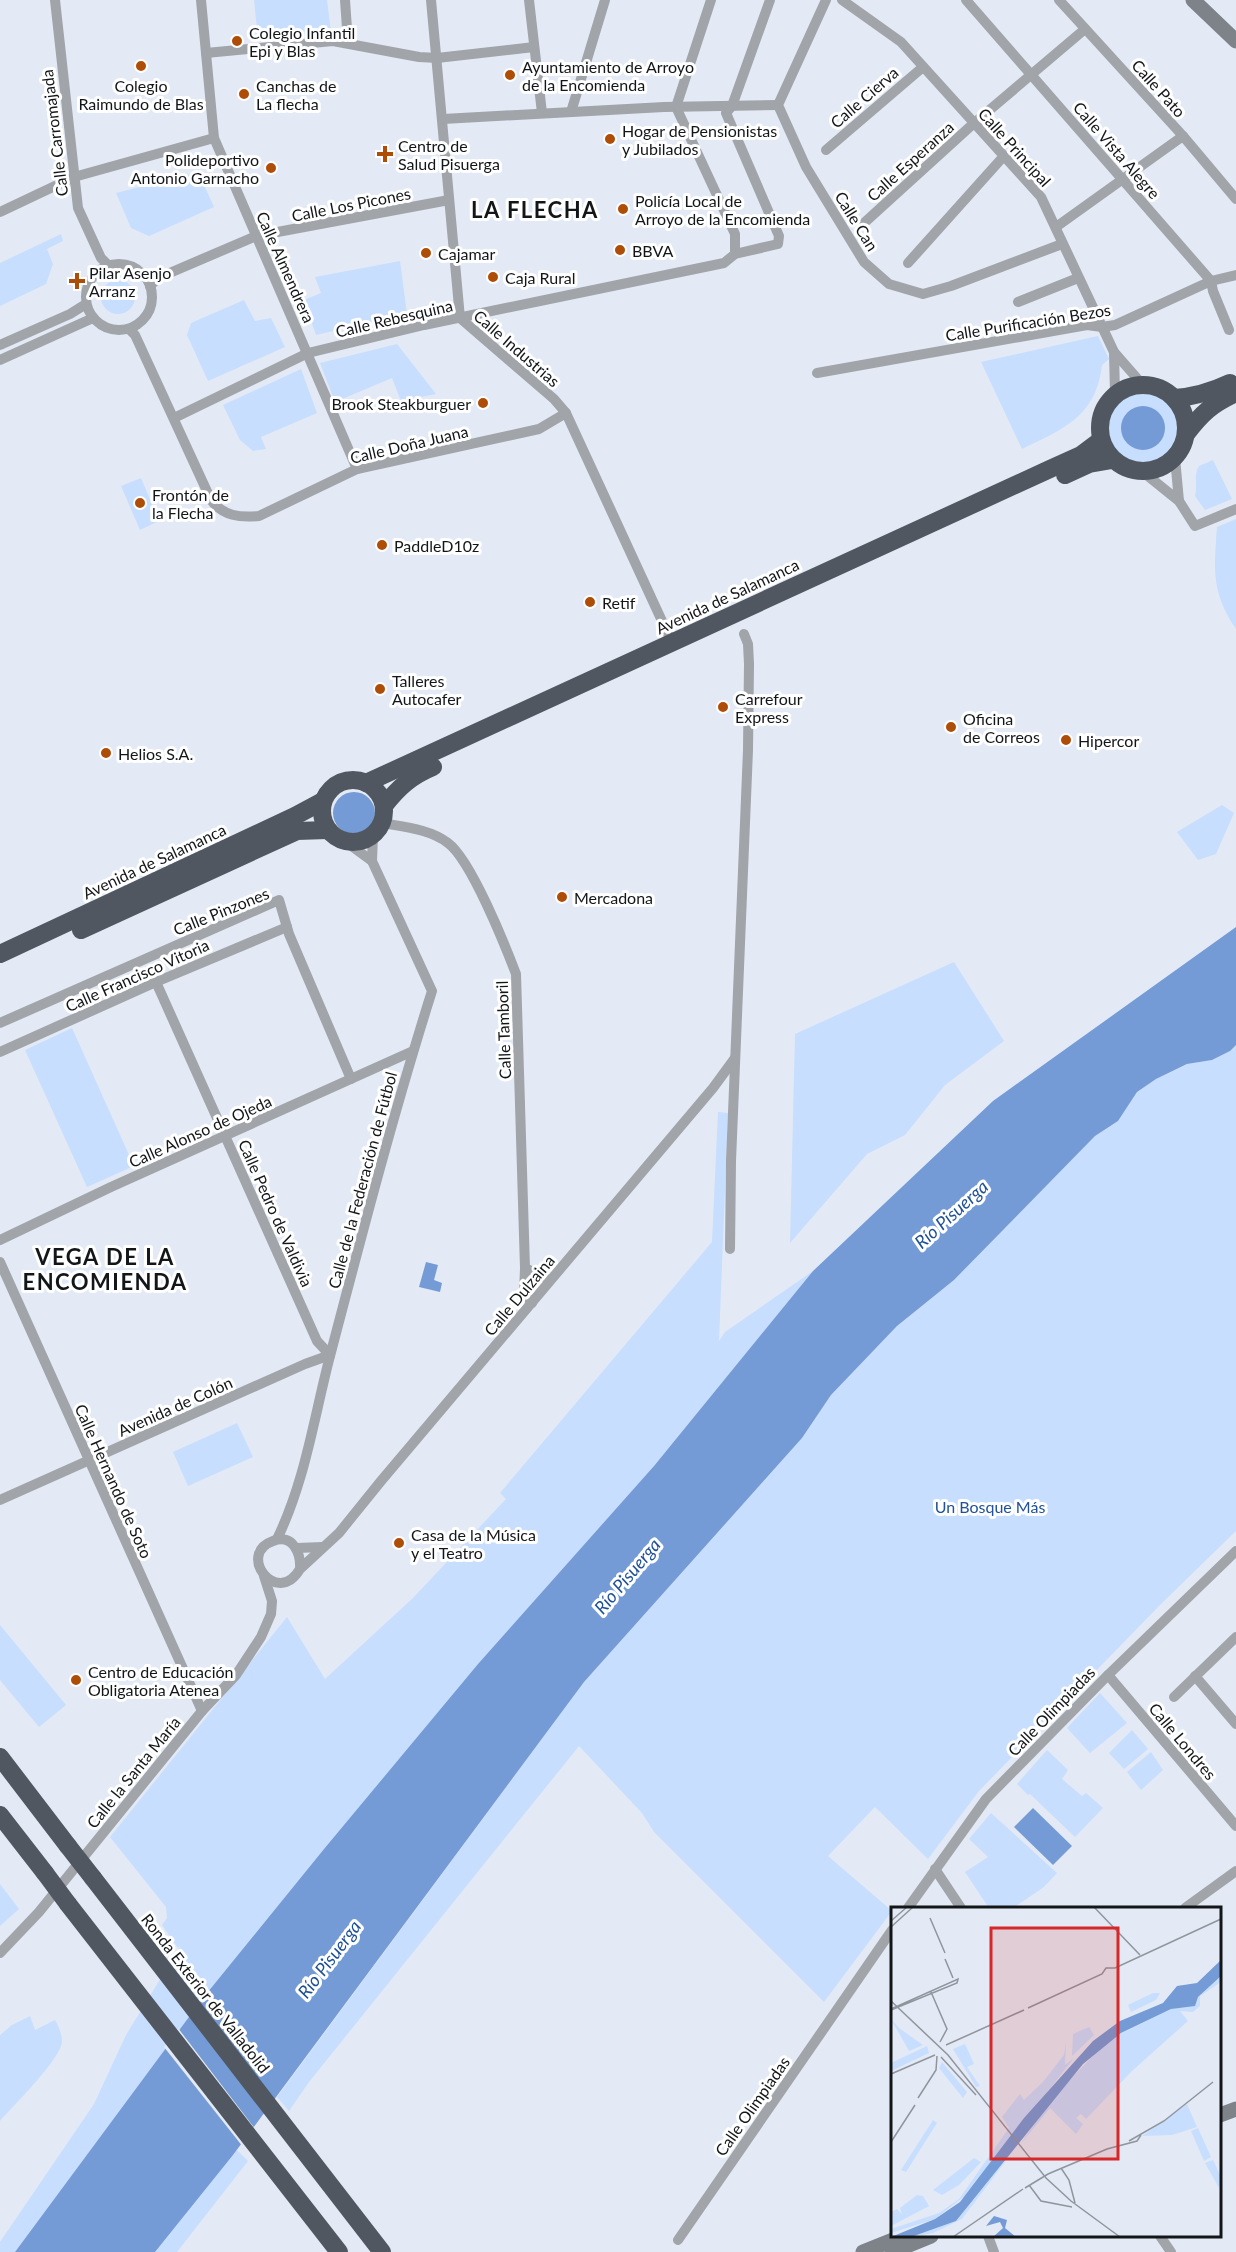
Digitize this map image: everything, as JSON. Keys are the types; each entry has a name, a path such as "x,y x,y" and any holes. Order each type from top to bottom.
{"highway":[{"path":"1174,398 1201,395 1236,380"},
{"path":"1186,434 1184,413 1174,398 1154,386 1142,384 1115,394 1105,406 1099,423 1101,440 1112,459 1128,469 1143,472 1159,468 1175,458 1182,448 1186,434 1202,413 1215,403 1236,393"},
{"name":"Avenida de Salamanca","path":"366,783 1050,470 1081,454 1101,440"},
{"name":"Avenida de Salamanca","path":"380,821 398,788 415,774 1054,479 1089,464 1112,459"},
{"path":"346,780 366,783 376,789 380,821 362,842 346,842 334,837 327,830 322,818 323,801 333,787 346,780"},
{"name":"Avenida de Salamanca","path":"0,954 323,801"},
{"name":"Avenida de Salamanca","path":"0,967 297,831 327,830"},
{"name":"Ronda Exterior de Valladolid","path":"0,1757 382,2252"},
{"path":"0,1815 339,2252"}],"main road":[{"path":"1193,0 1236,40"},
{"path":"1221,2115 1236,2109"},
{"path":"863,2252 898,2237"},
{"path":"892,2252 926,2237"}],"street":[{"name":"Calle Carromajada","path":"55,0 78,208 103,264"},
{"name":"Calle Almendrera","path":"201,0 214,138 357,470"},
{"path":"345,0 348,43"},
{"name":"Calle Industrias","path":"431,0 460,318 554,399 566,413 668,634"},
{"path":"529,0 542,113"},
{"path":"571,112 605,0"},
{"path":"711,0 676,107 735,234 735,254"},
{"path":"732,106 770,0"},
{"path":"443,119 676,107 778,105 826,0"},
{"name":"Calle Principal","path":"842,0 901,42 1041,197 1114,352 1142,384"},
{"name":"Calle Vista Alegre","path":"966,0 1211,281 1229,330"},
{"name":"Calle Pato","path":"1059,0 1183,136 1236,199"},
{"name":"Calle Esperanza","path":"864,223 973,124 1085,29"},
{"path":"206,53 333,40 419,57 437,58 534,47"},
{"name":"Calle Cierva","path":"826,150 923,67"},
{"name":"Calle Can","path":"778,105 806,167 864,262 889,284 923,294 951,286 1062,244"},
{"name":"Calle Rebesquina","path":"174,418 308,353 460,318 724,263 735,254 762,249 780,242 726,113 732,106"},
{"path":"1056,228 1183,136"},
{"path":"0,212 74,177 214,138"},
{"path":"908,263 1003,157"},
{"name":"Calle Los Picones","path":"151,281 256,236 449,200"},
{"path":"103,264 129,266 151,281 150,306 134,330 113,330 105,327 93,318 86,304 89,281 103,264"},
{"name":"Calle Purificación Bezos","path":"817,373 1087,325 1115,326 1211,281 1236,275"},
{"path":"1018,302 1078,278"},
{"path":"0,345 70,314 86,304"},
{"path":"0,360 93,318"},
{"path":"134,330 174,418"},
{"name":"Calle Principal","path":"1114,352 1115,394"},
{"name":"Calle Doña Juana","path":"174,418 211,500 219,510 243,518 259,516 357,470 539,429 566,413"},
{"path":"1175,458 1179,501"},
{"path":"1143,472 1179,501 1195,526 1236,509"},
{"path":"730,1249 748,739 749,664 748,644 744,634"},
{"name":"Calle de la Federación de Fútbol","path":"372,861 380,821"},
{"name":"Calle Tamboril","path":"380,821 432,834 449,843 465,862 516,974 524,1294 532,1303"},
{"name":"Calle de la Federación de Fútbol","path":"277,1539 288,1516 413,1051 432,991 372,861 346,842"},
{"name":"Calle Pinzones","path":"0,1023 279,900 287,927 351,1079"},
{"name":"Calle Francisco Vitoria","path":"0,1052 156,982 287,927"},
{"name":"Calle Pedro de Valdivia","path":"156,982 317,1341 330,1355"},
{"name":"Calle Alonso de Ojeda","path":"0,1240 413,1051"},
{"name":"Calle Dulzaina","path":"300,1569 339,1533 735,1059"},
{"name":"Calle Hernando de Soto","path":"0,1262 202,1711"},
{"path":"525,1268 550,1280"},
{"name":"Avenida de Colón","path":"0,1500 305,1364 330,1355"},
{"name":"Calle de la Federación de Fútbol","path":"288,1516 294,1545"},
{"path":"272,1601 260,1570 259,1557 265,1545 277,1539 294,1545 323,1547"},
{"path":"264,1576 270,1580 284,1582 296,1575 300,1569 301,1557 294,1545"},
{"name":"Calle Olimpiadas","path":"909,1907 986,1799 1108,1675 1236,1551"},
{"name":"Calle la Santa María","path":"2,1948 39,1912 202,1711 236,1675 261,1637 271,1614 272,1601 284,1582"},
{"path":"1174,1697 1236,1637"},
{"name":"Calle Londres","path":"1108,1675 1236,1826"},
{"path":"1195,1676 1236,1724"},
{"path":"935,1869 960,1907"},
{"path":"1186,1907 1236,1871"},
{"name":"Calle Olimpiadas","path":"678,2240 891,1931"},
{"path":"989,2237 994,2252"},
{"path":"1161,2237 1171,2252"}],"green space":[{"path":"254,0 327,0 331,32 258,39"},
{"path":"198,172 214,207 149,236 131,228 116,193"},
{"path":"61,234 63,241 47,249 53,264 46,284 0,306 0,263"},
{"path":"400,261 407,314 316,335 304,300 321,293 315,277"},
{"path":"118,280 130,285 135,297 130,309 118,314 106,309 101,297 106,285"},
{"path":"244,300 255,321 271,318 285,347 208,381 187,335 191,323"},
{"path":"1098,336 1109,359 1102,365 1099,383 1085,409 1064,427 1022,449 981,362"},
{"path":"397,344 436,394 401,401 392,378 335,402 320,363"},
{"path":"301,369 317,413 261,437 266,449 253,451 240,440 223,405"},
{"path":"1144,392 1164,398 1174,408 1180,428 1174,448 1164,458 1144,464 1124,458 1114,448 1108,428 1114,408 1124,398"},
{"path":"1213,460 1232,499 1205,510 1195,496 1196,473 1199,466"},
{"name":"Frontón de la Flecha","path":"141,478 159,521 140,530 121,486"},
{"path":"1236,519 1236,629 1218,592 1215,556 1217,527"},
{"path":"1222,805 1234,813 1216,854 1198,860 1177,832"},
{"path":"954,962 1004,1041 945,1085 905,1135 867,1154 790,1243 795,1034"},
{"path":"72,1028 134,1166 87,1187 25,1050"},
{"name":"Un Bosque Más","path":"1236,1045 1236,1531 1160,1605 979,1791 928,1859 875,1807 828,1856 891,1912 824,2002 654,1832 642,1813 579,1746 309,2082 289,2111 277,2097 584,1682 802,1438 831,1395 897,1326 954,1280 1095,1136 1118,1121 1137,1092 1156,1079 1188,1064 1212,1060 1230,1051"},
{"path":"718,1112 728,1113 719,1341 725,1332 813,1271 654,1466 478,1664 324,1849 203,1998 15,2252 0,2252 0,2242 94,2104 126,2035 181,1945 178,1948 162,1925 167,1918 166,1907 110,1837 287,1617 325,1679 413,1598 506,1499 500,1493 712,1242"},
{"path":"237,1423 253,1457 188,1486 173,1452"},
{"path":"0,1625 66,1705 39,1727 0,1680"},
{"path":"1100,1693 1127,1723 1090,1753 1067,1728"},
{"path":"1132,1730 1148,1749 1124,1769 1109,1753"},
{"path":"1047,1750 1068,1770 1062,1779 1082,1796 1086,1793 1103,1808 1075,1837 1017,1784"},
{"path":"1151,1752 1163,1770 1141,1790 1127,1772"},
{"path":"991,1813 1057,1873 1044,1887 1014,1907 988,1907 965,1872 988,1857 969,1839"},
{"path":"0,1884 19,1909 0,1926"},
{"path":"30,2016 35,2030 55,2020 62,2042 45,2071 0,2121 0,2035 12,2025"},
{"path":"237,2150 248,2161 177,2252 155,2252"}],"water":[{"path":"1143,406 1159,412 1165,428 1159,444 1143,450 1127,444 1121,428 1127,412"},
{"path":"354,792 362,793 369,798 374,805 374,821 369,828 362,833 354,834 346,833 339,828 334,821 333,813 334,805 339,798 346,793"},
{"name":"Río Pisuerga","path":"1236,927 1236,1045 1230,1051 1212,1060 1187,1064 1156,1079 1137,1092 1118,1121 1095,1136 954,1280 897,1326 831,1395 802,1438 584,1682 233,2155 155,2252 15,2252 203,1998 324,1849 478,1664 654,1466 813,1271 993,1101"},
{"path":"426,1262 438,1265 434,1280 442,1283 440,1292 419,1287"},
{"path":"1033,1808 1072,1846 1053,1865 1014,1827"}],"pier":[{"path":"178,2028 256,2130 243,2147 164,2047"}],"place":[{"name":"Colegio Infantil Epi y Blas","path":"237,41"},
{"name":"Colegio Raimundo de Blas","path":"141,66"},
{"name":"Ayuntamiento de Arroyo de la Encomienda","path":"510,75"},
{"name":"Canchas de La flecha","path":"244,94"},
{"name":"Hogar de Pensionistas y Jubilados","path":"610,139"},
{"name":"Centro de Salud Pisuerga","path":"385,154"},
{"name":"Polideportivo Antonio Garnacho","path":"271,168"},
{"name":"Policía Local de Arroyo de la Encomienda","path":"623,209"},
{"name":"BBVA","path":"620,250"},
{"name":"Cajamar","path":"426,253"},
{"name":"Caja Rural","path":"493,277"},
{"name":"Pilar Asenjo Arranz","path":"77,281"},
{"name":"Brook Steakburguer","path":"483,403"},
{"name":"Frontón de la Flecha","path":"140,503"},
{"name":"PaddleD10z","path":"382,545"},
{"name":"Retif","path":"590,602"},
{"name":"Talleres Autocafer","path":"380,689"},
{"name":"Carrefour Express","path":"723,707"},
{"name":"Oficina de Correos","path":"951,727"},
{"name":"Hipercor","path":"1066,740"},
{"name":"Helios S.A.","path":"106,753"},
{"name":"Mercadona","path":"562,897"},
{"name":"Casa de la Música y el Teatro","path":"399,1543"},
{"name":"Centro de Educación Obligatoria Atenea","path":"76,1680"}],"district":[{"name":"LA FLECHA","path":"535,209"},
{"name":"VEGA DE LA ENCOMIENDA","path":"105,1268"}]}
